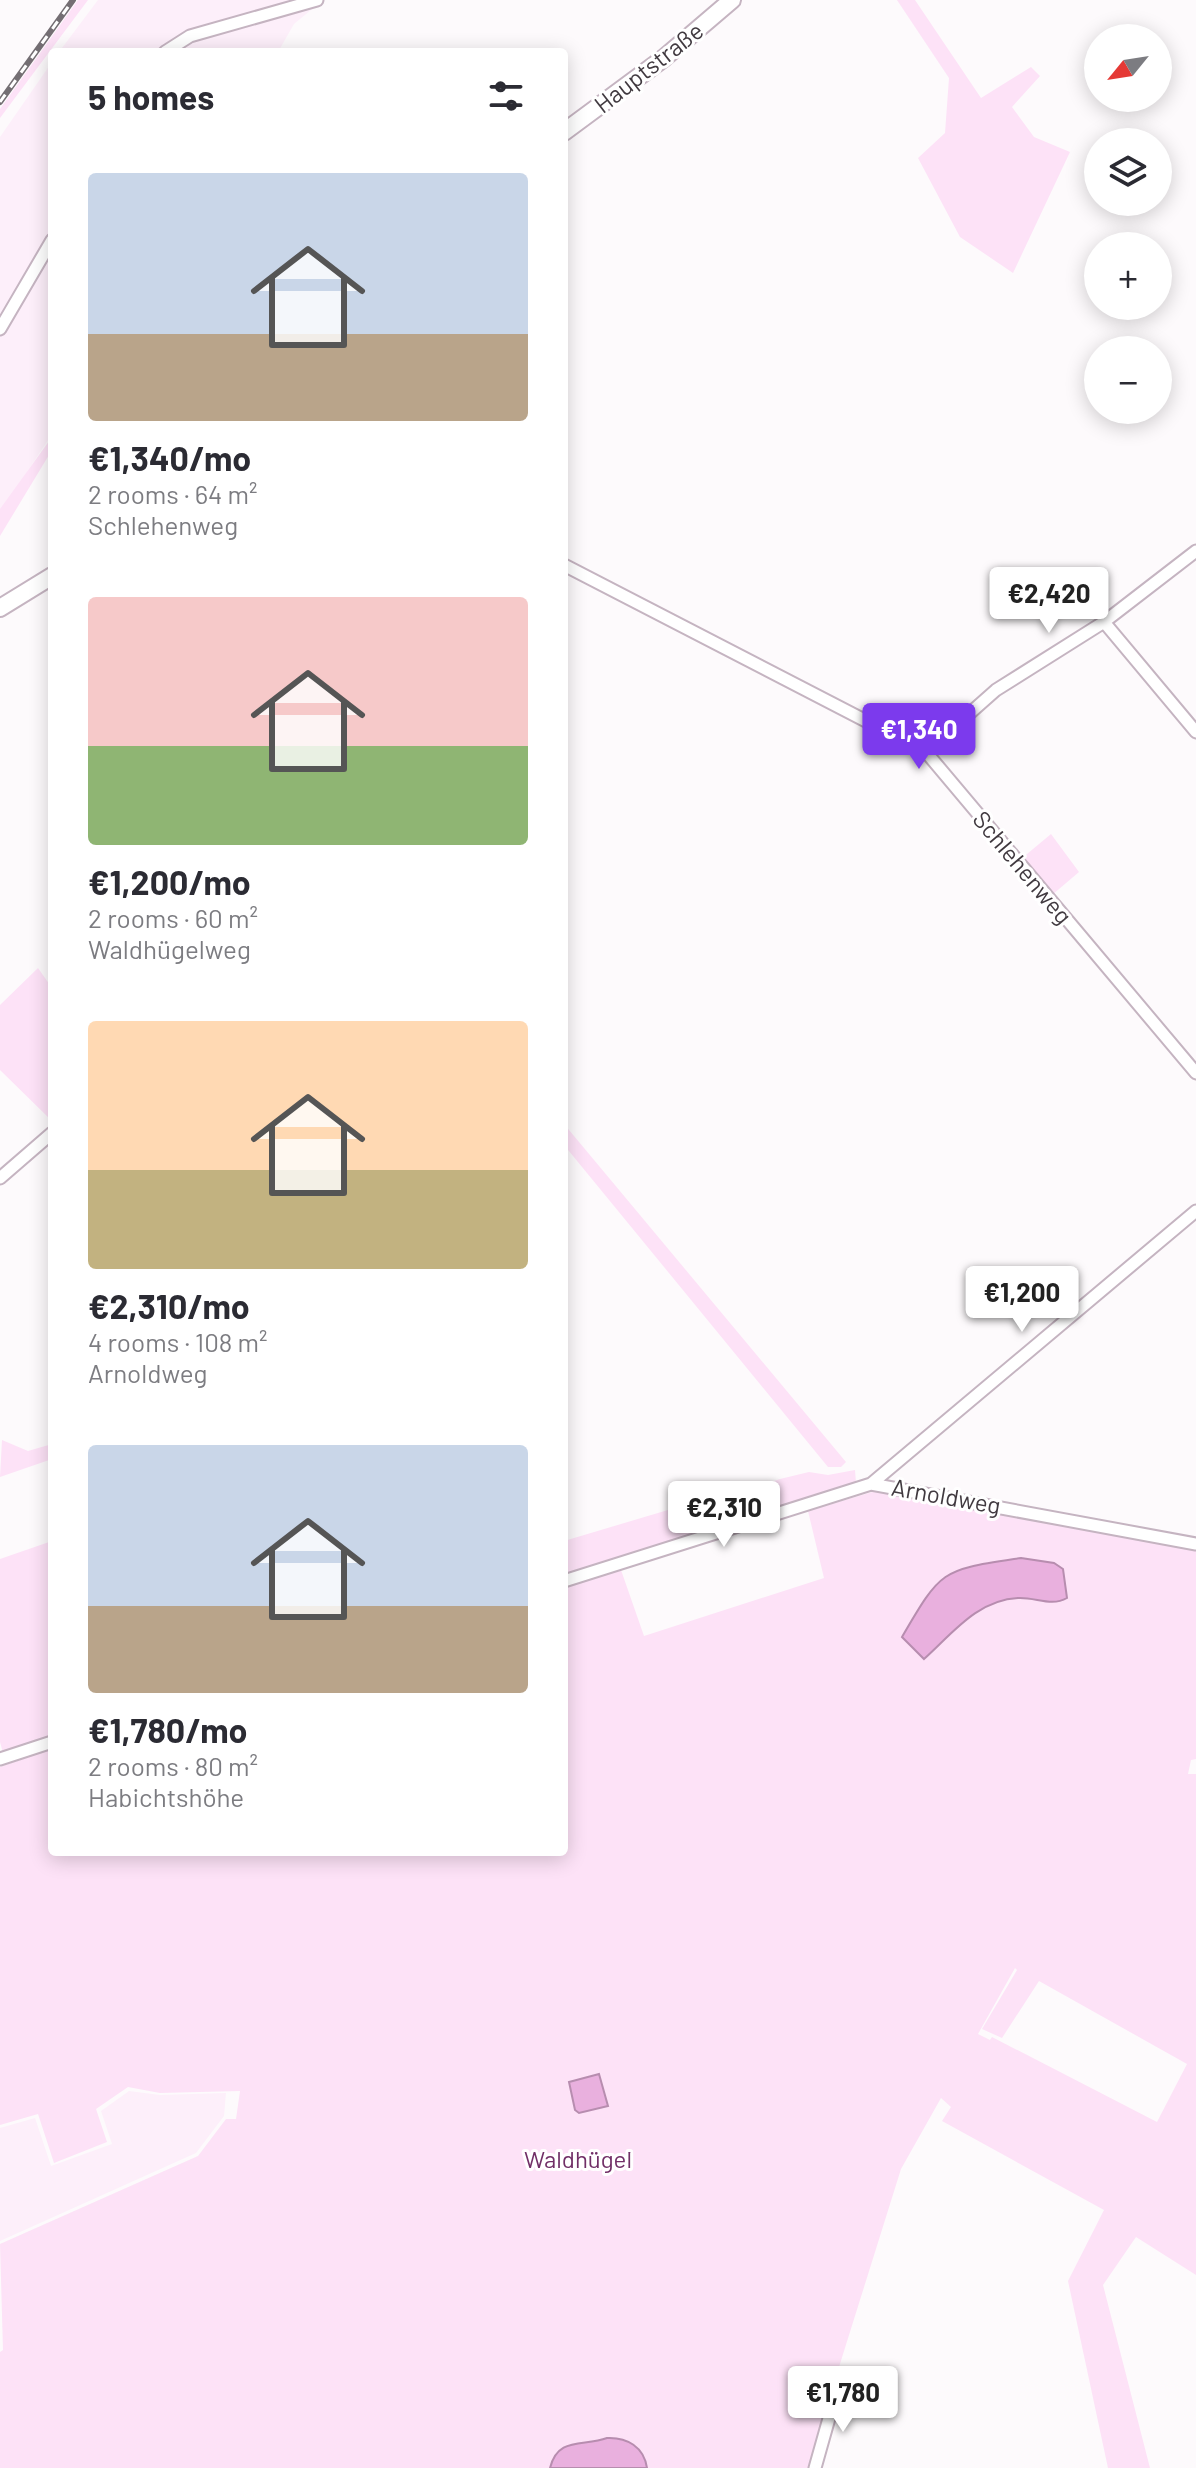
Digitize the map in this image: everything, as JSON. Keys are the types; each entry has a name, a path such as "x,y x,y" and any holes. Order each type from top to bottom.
{"street":[{"path":"171,48 190,36 317,0"},
{"name":"Hauptstraße","path":"568,129 664,58 732,0"},
{"path":"0,329 48,247"},
{"path":"926,752 996,690 1104,622 1196,551"},
{"name":"Schlehenweg","path":"568,567 926,752 1196,1073"},
{"path":"0,608 48,578"},
{"path":"1104,622 1196,732"},
{"path":"0,1178 48,1136"},
{"path":"871,1484 1196,1211"},
{"name":"Arnoldweg","path":"568,1580 871,1484 1196,1544"},
{"path":"0,1759 48,1743"},
{"path":"815,2468 837,2390"}],"shaded area":[{"path":"98,0 323,0 294,24 280,48 62,48"},
{"path":"48,68 48,440 0,513 0,137"},
{"path":"1021,1558 1054,1563 1063,1569 1067,1598 1049,1602 1018,1598 990,1605 966,1620 924,1659 902,1637 926,1597 947,1576 975,1566"},
{"path":"599,2074 608,2106 579,2113 575,2110 569,2082"},
{"path":"129,2091 160,2095 226,2093 224,2116 196,2153 0,2241 0,2128 35,2118 51,2166 112,2144 101,2111"},
{"path":"607,2438 621,2439 633,2445 642,2454 647,2468 550,2468 559,2451 565,2447"}],"green space":[{"path":"78,0 88,0 52,48 48,48 48,54 0,118 0,109"},
{"path":"897,0 915,0 981,98 1031,67 1040,76 1012,107 1034,137 1070,152 1013,273 960,237 918,158 945,133 949,78"},
{"path":"48,443 48,457 0,536 0,509"},
{"path":"1051,834 1079,872 1052,895 1021,859"},
{"path":"38,968 48,982 48,1117 0,1070 0,1005"},
{"path":"568,1129 846,1462 841,1467 828,1467 568,1150"},
{"path":"2,1440 28,1451 48,1445 48,1460 0,1477"},
{"path":"855,1470 856,1483 568,1574 568,1540 678,1507 706,1505 780,1479 809,1472 828,1475"},
{"name":"Waldhügel","path":"879,1490 1196,1549 1196,1759 1191,1760 1188,1774 1196,1774 1196,2275 1136,2237 1103,2285 1150,2468 1108,2468 1068,2281 1104,2210 942,2121 951,2107 941,2098 901,2169 834,2383 842,2388 816,2468 0,2468 0,2352 3,2350 0,2244 198,2156 226,2119 236,2119 240,2091 160,2093 128,2087 96,2109 107,2142 54,2163 38,2114 0,2125 0,1767 20,1760 17,1750 3,1753 0,1742 0,1559 48,1542 48,1856 568,1856 568,1587 621,1570 644,1636 824,1578 808,1511","holes":["1015,1968 1017,1970 982,2029 1002,2038 1039,1981 1187,2064 1157,2122 992,2037 990,2040 978,2034"]}],"railway":[{"path":"0,102 73,0"}]}
